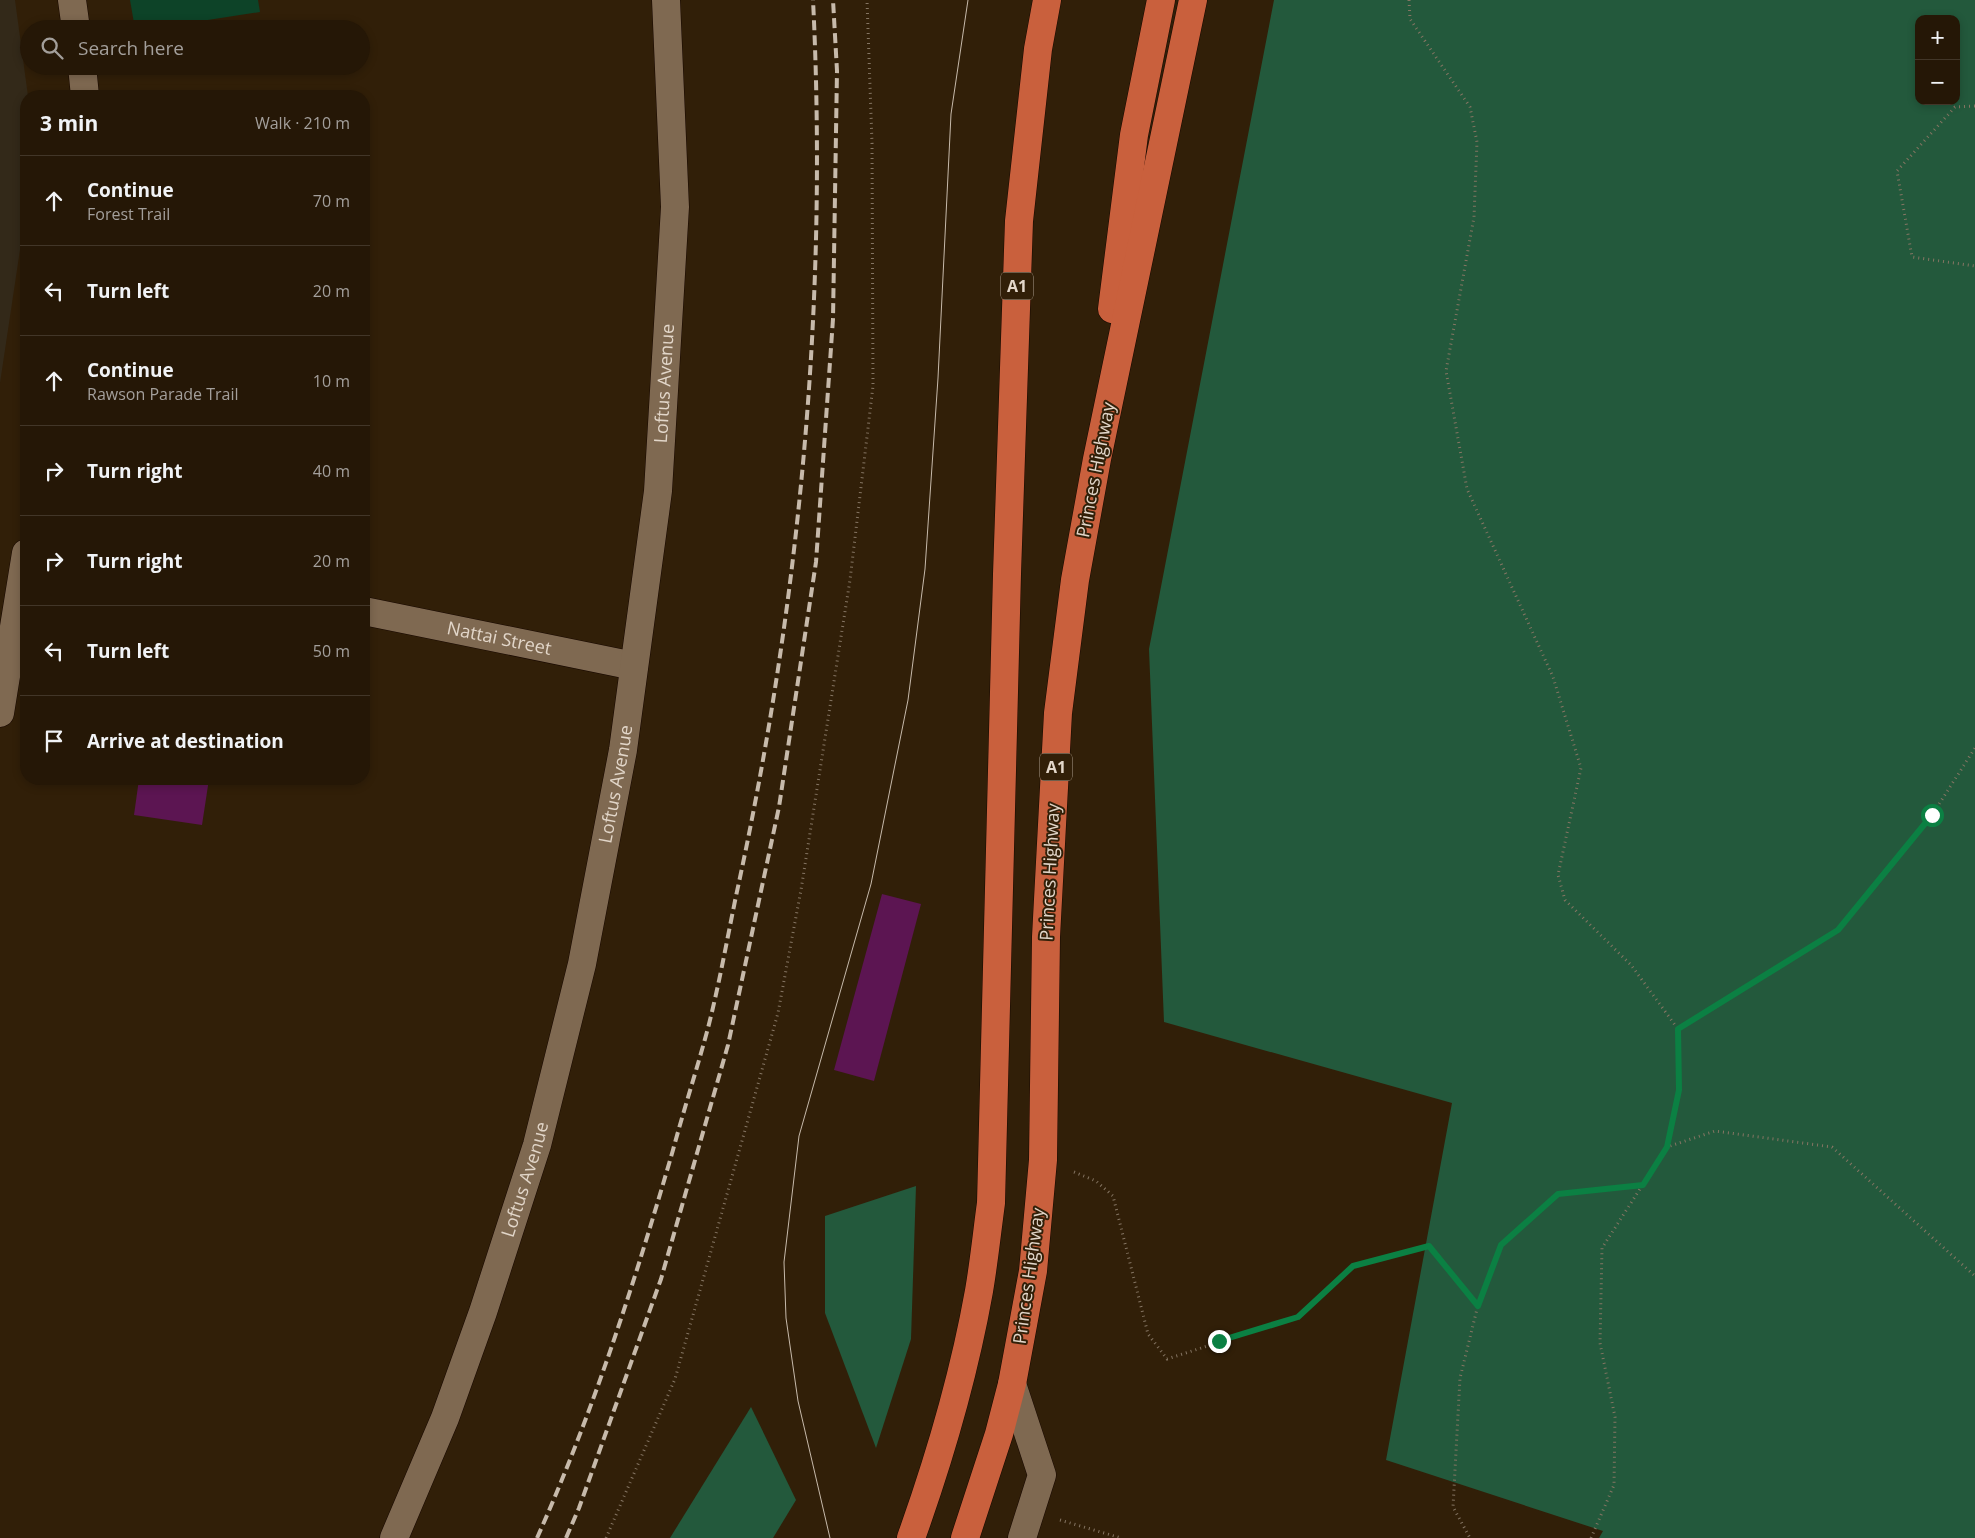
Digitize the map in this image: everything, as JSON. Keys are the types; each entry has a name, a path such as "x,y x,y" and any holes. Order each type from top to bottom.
{"highway":[{"name":"A1","path":"911,1538 937,1465 957,1394 979,1290 991,1204 1007,564 1019,221 1038,49 1047,0"},
{"path":"1097,459 1126,183 1161,0"},
{"name":"Princes Highway","path":"965,1538 999,1434 1012,1384 1032,1272 1043,1160 1046,936 1058,713 1076,580 1097,459 1193,0"}],"street":[{"path":"72,0 75,20"},
{"name":"Loftus Avenue","path":"394,1538 445,1418 486,1303 537,1145 582,964 623,750 658,491 674,207 666,0"},
{"path":"83,75 84,90"},
{"path":"1,698 20,588"},
{"name":"Nattai Street","path":"370,612 634,666"},
{"path":"1012,1384 1042,1475 1022,1538"}],"path":[{"path":"606,1538 674,1379 778,1013 801,890 850,580 873,386 872,143 866,0"},
{"path":"1409,0 1410,19 1470,107 1477,142 1474,218 1446,371 1467,490 1553,677 1581,768 1558,875 1565,900 1631,966 1678,1029 1679,1090 1667,1147 1602,1248 1600,1343 1615,1416 1614,1485 1591,1538"},
{"path":"1975,106 1955,107 1897,171 1912,257 1975,266"},
{"path":"1678,1029 1838,930 1932,815 1975,748"},
{"path":"1667,1147 1715,1132 1832,1147 1975,1276"},
{"path":"1043,1160 1096,1181 1113,1196 1148,1334 1166,1359 1298,1317 1353,1266 1429,1246 1478,1306"},
{"path":"1470,1538 1453,1507 1460,1378 1478,1306 1501,1245 1558,1194 1643,1185"},
{"path":"1030,1512 1121,1538"}],"shaded area":[{"path":"0,0 15,0 20,37 20,75 25,75 27,90 20,90 20,250 0,383"}],"green space":[{"path":"130,0 258,0 260,12 208,20 133,20"},
{"path":"1274,0 1975,0 1975,1538 1599,1538 1603,1531 1386,1460 1452,1103 1164,1022 1149,649"},
{"path":"916,1186 911,1339 876,1448 825,1313 825,1216"},
{"path":"751,1407 796,1500 773,1538 670,1538"}],"building":[{"path":"138,785 208,785 202,825 134,815"},
{"path":"882,894 921,904 874,1081 834,1070"}],"tram line":[{"path":"830,1538 798,1401 786,1318 784,1262 799,1136 871,884 908,700 925,569 938,378 951,114 968,0"}],"railway":[{"path":"537,1538 595,1395 659,1199 712,1012 758,786 777,675 792,563 804,451 812,338 817,113 813,0"},
{"path":"566,1538 579,1508 661,1279 728,1045 779,807 816,562 833,319 837,71 833,0"}],"route":[{"path":"1219,1341 1298,1317 1353,1266 1429,1246 1478,1306 1501,1245 1558,1194 1643,1185 1667,1147 1679,1090 1678,1029 1838,930 1932,815"}]}
